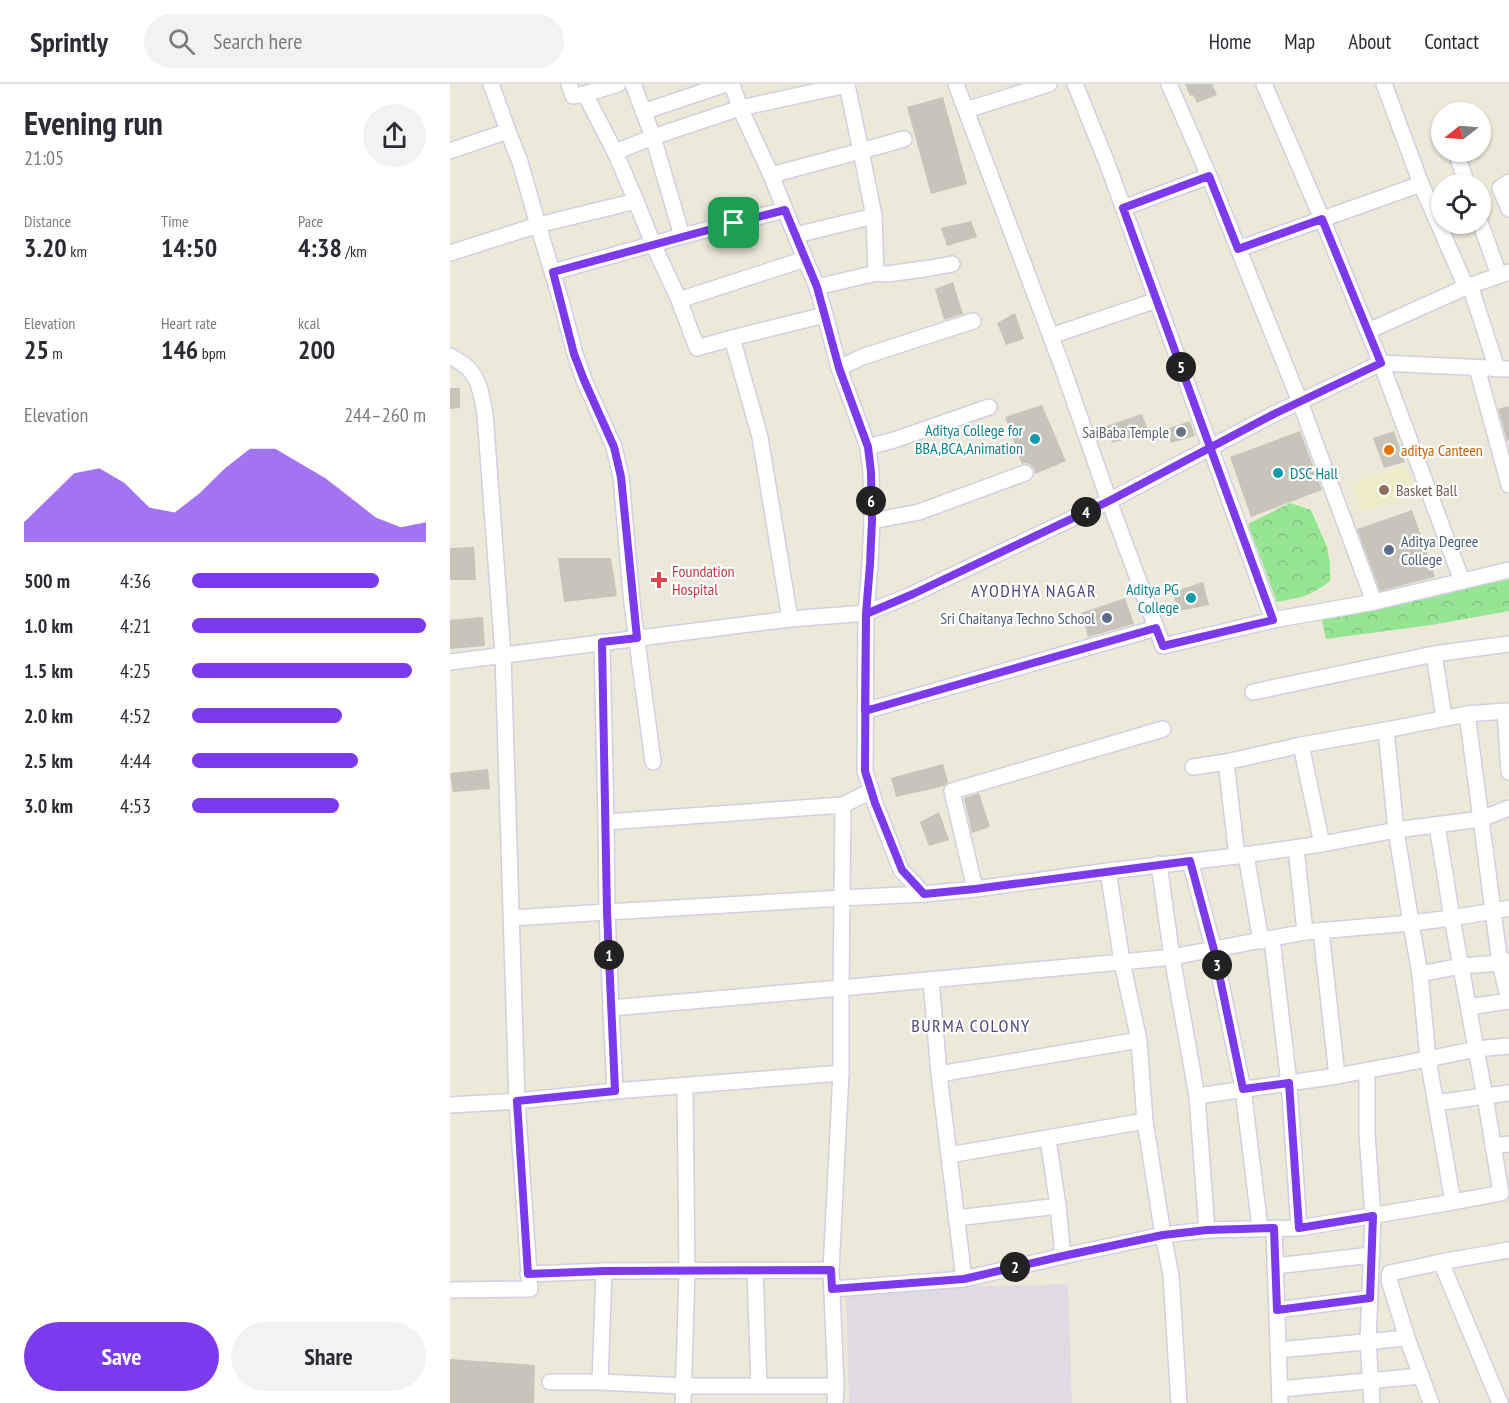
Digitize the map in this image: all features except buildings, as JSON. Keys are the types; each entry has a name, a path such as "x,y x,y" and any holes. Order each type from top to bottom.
{"street":[{"path":"490,84 519,162 553,272 574,354 614,447 621,477 637,638 653,762"},
{"path":"569,84 573,96 618,84"},
{"path":"633,84 653,137 682,236"},
{"path":"643,112 726,84"},
{"path":"732,84 740,108 771,175 817,287 839,368 868,447 872,521 866,614 865,771 902,870 924,894"},
{"path":"956,84 1051,336 1163,646 1273,620 1374,602 1509,570"},
{"path":"966,110 1049,84"},
{"path":"1075,84 1157,300 1273,620"},
{"path":"1169,84 1209,176 1300,402 1374,602"},
{"path":"1264,84 1381,363 1462,581"},
{"path":"450,662 790,619 866,614 1109,501 1274,414 1381,363 1503,369 1421,184 1384,84"},
{"path":"615,152 740,108 847,85 874,216 876,273"},
{"path":"585,94 615,152 679,300 697,348 825,315"},
{"path":"450,150 508,131"},
{"path":"771,175 904,139"},
{"path":"1123,208 1209,176"},
{"path":"1509,182 1500,188 1509,209"},
{"path":"1238,249 1421,184"},
{"path":"450,253 538,225 636,201"},
{"path":"553,272 785,210"},
{"path":"796,235 874,216"},
{"path":"1368,331 1468,286 1504,274 1486,234"},
{"path":"679,300 805,259"},
{"path":"817,287 876,273 887,274 952,264"},
{"path":"1051,336 1157,300"},
{"path":"839,368 880,351 973,321"},
{"path":"732,338 760,437 790,619"},
{"path":"450,356 468,368 477,380 485,414 503,655 517,1101 530,1289 450,1290"},
{"path":"1477,368 1509,485"},
{"path":"868,447 989,407"},
{"path":"872,521 919,512 1025,473"},
{"path":"865,711 1156,628"},
{"path":"602,642 607,912 615,1091"},
{"path":"1253,692 1434,654 1509,644"},
{"path":"1434,654 1444,718"},
{"path":"1193,767 1444,718 1507,710 1509,772"},
{"path":"1467,714 1493,911 1505,962 1509,1001 1469,1006"},
{"path":"975,889 952,791 1163,729"},
{"path":"1386,730 1396,830 1420,974 1428,1059 1453,1202"},
{"path":"1301,745 1322,844"},
{"path":"1227,762 1241,855 1266,940 1289,1083 1299,1228"},
{"path":"606,822 843,805 871,791"},
{"path":"835,1403 831,1270 840,1073 843,805"},
{"path":"512,918 924,894 975,889 1296,848 1396,830 1481,819 1509,808"},
{"path":"832,1289 964,1279 1163,1235 1207,1230 1299,1228 1505,1192 1493,1146 1437,825"},
{"path":"1296,848 1305,932"},
{"path":"1190,861 1214,950 1243,1089 1275,1266 1280,1396 1371,1381 1421,1376"},
{"path":"1159,864 1172,957 1197,1096 1207,1230"},
{"path":"1108,871 1122,962 1139,1040 1145,1121 1171,1275 1179,1403"},
{"path":"611,1008 1172,957 1305,932 1411,923 1509,908"},
{"path":"1321,931 1337,1076"},
{"path":"1420,974 1461,966 1505,962"},
{"path":"931,980 939,1074 964,1279"},
{"path":"939,1074 1139,1040"},
{"path":"1197,1096 1337,1076 1476,1049 1509,1046"},
{"path":"1367,1071 1367,1134 1373,1216 1368,1341 1372,1403"},
{"path":"450,1105 840,1073"},
{"path":"683,1403 687,1271 685,1086"},
{"path":"1436,1103 1509,1093"},
{"path":"949,1155 1145,1121"},
{"path":"1048,1139 1063,1256"},
{"path":"1493,1146 1509,1144"},
{"path":"956,1218 1058,1206"},
{"path":"1431,1403 1407,1338 1389,1280 1390,1273 1509,1250"},
{"path":"1275,1266 1372,1255"},
{"path":"1441,1262 1500,1403"},
{"path":"755,1270 759,1386"},
{"path":"528,1274 604,1271 831,1270"},
{"path":"600,1382 604,1271"},
{"path":"1277,1310 1370,1298"},
{"path":"1278,1350 1407,1338"},
{"path":"550,1382 684,1386 836,1386"}],"shaded area":[{"name":"Basket Ball","path":"1404,466 1416,496 1361,511 1351,484"},
{"path":"1068,1284 1072,1403 849,1403 846,1290"}],"green space":[{"path":"1290,503 1311,510 1327,547 1330,581 1305,596 1277,602 1248,524"},
{"path":"1509,579 1509,611 1431,625 1326,639 1321,616"}],"place":[{"name":"SaiBaba Temple","path":"1181,432"},
{"name":"Aditya College for BBA,BCA,Animation","path":"1035,439"},
{"name":"aditya Canteen","path":"1389,450"},
{"name":"DSC Hall","path":"1278,473"},
{"name":"Basket Ball","path":"1384,490"},
{"name":"Aditya Degree College","path":"1389,550"},
{"name":"Foundation Hospital","path":"659,580"},
{"name":"Aditya PG College","path":"1191,598"},
{"name":"Sri Chaitanya Techno School","path":"1107,618"}],"district":[{"name":"AYODHYA NAGAR","path":"1034,591"},
{"name":"BURMA COLONY","path":"971,1026"}],"route":[{"path":"734,223 553,272 574,354 614,447 621,477 637,638 602,642 607,912 615,1091 517,1101 528,1274 604,1271 831,1270 832,1289 964,1279 1163,1235 1207,1230 1274,1228 1277,1310 1370,1298 1373,1216 1299,1228 1289,1083 1243,1089 1214,950 1190,861 924,894 902,870 875,803 865,771 866,614 1109,501 1211,448 1274,414 1381,363 1322,219 1238,249 1209,176 1123,208 1211,448 1273,620 1163,646 1156,628 865,711 866,614 872,521 868,447 839,368 817,287 785,210 734,223"}]}
